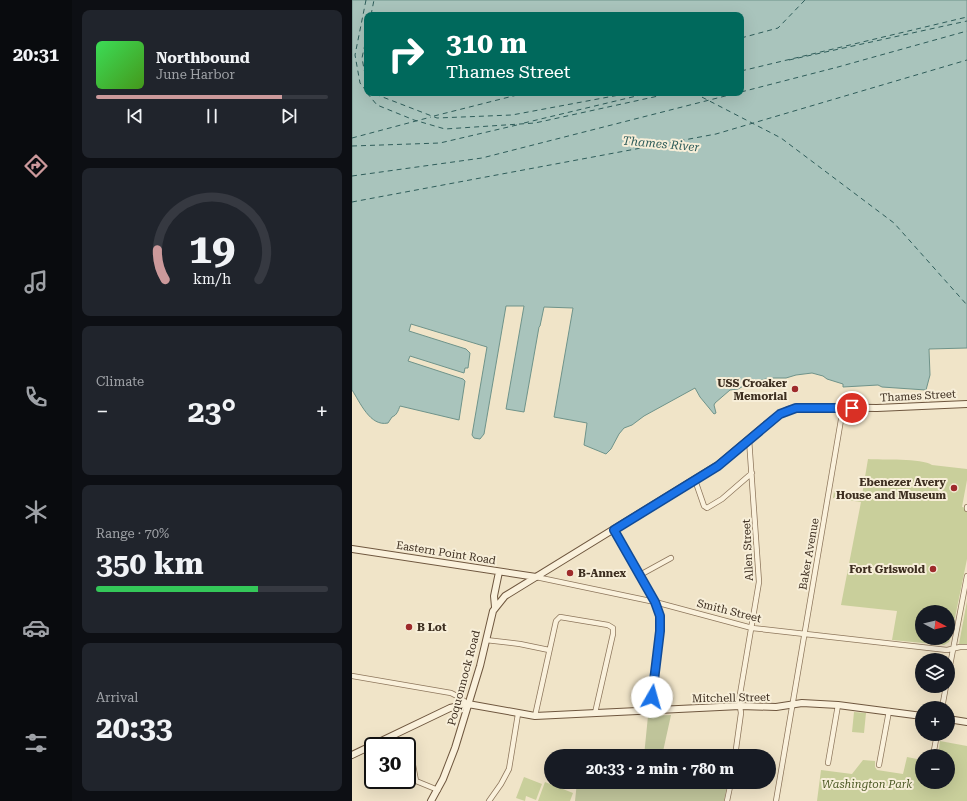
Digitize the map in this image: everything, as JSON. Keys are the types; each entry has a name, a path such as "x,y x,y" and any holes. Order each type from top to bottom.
{"main road":[{"name":"Thames Street","path":"536,577 718,466 775,417 788,410 803,407 877,408 967,404"},
{"name":"Eastern Point Road","path":"352,549 536,577"},
{"name":"Poquonnock Road","path":"431,801 443,779 455,748 495,607 494,596 499,572"},
{"path":"495,607 506,596 536,577"},
{"path":"352,755 450,708 468,704"},
{"name":"Mitchell Street","path":"468,704 535,716 740,706 776,707 792,704 838,705 915,715"},
{"path":"955,720 967,722"}],"street":[{"name":"Baker Avenue","path":"776,801 843,408"},
{"name":"Allen Street","path":"736,749 741,713 739,700 752,628 759,576 749,439"},
{"path":"695,480 704,506 707,508 722,499 752,473"},
{"path":"614,530 655,602 661,622 651,710"},
{"path":"640,575 671,558"},
{"path":"952,653 967,576"},
{"name":"Smith Street","path":"536,577 655,602 752,628 947,650 967,647"},
{"path":"535,716 549,650 558,617 612,626 613,628 613,634 595,713"},
{"path":"486,640 520,644 549,650"},
{"path":"352,676 450,694 459,697 468,704"},
{"path":"828,763 838,705"},
{"path":"879,765 888,711"},
{"path":"489,801 509,769 518,714"},
{"path":"416,781 438,790"},
{"path":"727,801 729,789"}],"green space":[{"path":"868,459 911,460 932,465 967,469 967,480 962,507 967,508 967,559 955,618 955,605 915,605 915,642 892,640 897,611 841,605 861,502 833,498 834,491 862,495"},
{"path":"967,601 967,645 959,644"},
{"path":"854,712 866,713 864,733 852,732"},
{"path":"671,715 664,749 645,749 648,716"},
{"name":"Washington Park","path":"940,741 967,746 967,801 817,801 821,770 852,774 863,760 875,761 875,767 877,770 903,774 907,757 915,759 915,789 955,789 955,749 939,749"},
{"path":"524,777 542,784 536,800 526,796 525,801 516,798"},
{"path":"544,785 544,789 563,789 573,793 570,801 538,801"},
{"path":"576,789 726,789 724,801 575,801"}],"water":[{"name":"Thames River","path":"352,0 967,0 967,348 929,349 930,375 926,390 882,387 878,385 843,387 843,384 812,373 786,378 770,378 749,383 738,389 730,390 715,403 716,413 714,414 700,397 695,388 644,416 632,425 624,428 611,449 606,454 584,445 587,423 554,417 573,308 544,307 524,412 506,409 524,306 506,306 484,434 480,439 474,438 472,435 487,347 411,324 409,331 466,349 470,353 468,368 465,368 464,373 410,356 408,361 463,379 465,381 459,420 400,406 396,414 388,423 382,423 371,417 362,407 352,390"}],"ferry route":[{"path":"364,88 360,83 355,55 366,0"},
{"path":"372,12 374,0"},
{"path":"744,37 778,28 805,0"},
{"path":"744,70 967,17"},
{"path":"789,60 967,21"},
{"path":"744,91 967,31"},
{"path":"364,49 362,58 364,69"},
{"path":"352,202 716,134 967,60"},
{"path":"370,96 377,105 414,120 445,129 535,123 658,96"},
{"path":"380,96 437,118 512,115 614,96"},
{"path":"434,116 513,96"},
{"path":"524,123 636,96"},
{"path":"700,96 781,138 894,223 967,305"},
{"path":"352,176 482,158 725,96"},
{"path":"352,138 431,117"},
{"path":"352,146 440,143 517,125"}],"place":[{"name":"USS Croaker Memorial","path":"795,389"},
{"name":"Ebenezer Avery House and Museum","path":"954,488"},
{"name":"Fort Griswold","path":"933,569"},
{"name":"B-Annex","path":"570,573"},
{"name":"B Lot","path":"409,627"}],"route":[{"path":"652,697 661,622 660,616 655,602 614,530 718,466 780,414 788,410 803,407 852,408"}]}
